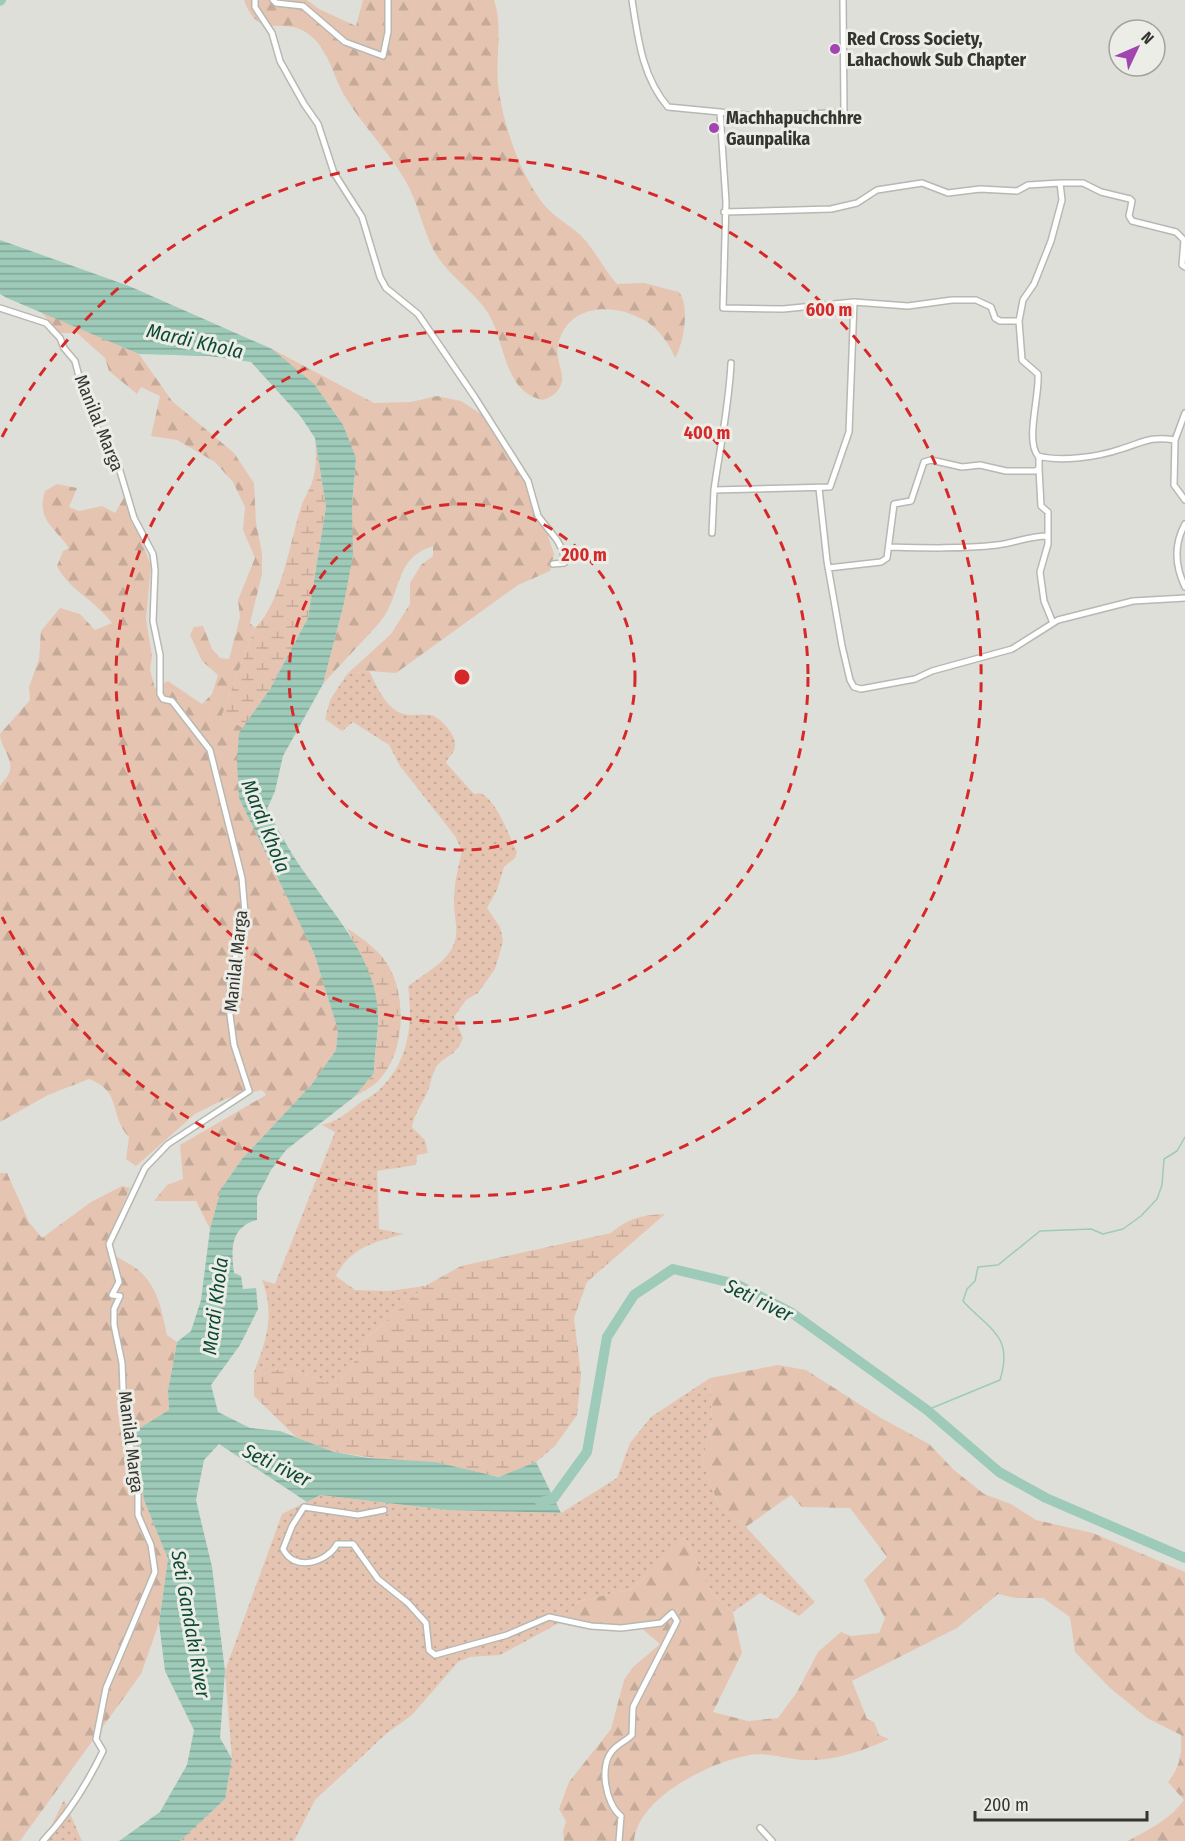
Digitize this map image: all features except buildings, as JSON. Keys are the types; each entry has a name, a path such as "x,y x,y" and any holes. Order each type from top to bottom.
{"street":[{"path":"255,0 255,6 272,33 280,61 322,133 327,157 334,173 362,217 380,277 386,288 418,314 528,481 538,516 563,551 564,563 553,564"},
{"path":"273,0 276,3 303,6 345,42 382,56 388,32 388,0"},
{"path":"632,0 647,77 668,107 763,117 844,112 843,0"},
{"path":"720,112 726,202 723,308 783,309 854,302 908,306 952,300 982,301 991,307 995,318 1000,321 1019,321"},
{"path":"724,212 831,209 857,203 877,190 922,183 948,194 980,189 1017,191 1028,185 1083,183 1101,192 1130,199 1132,201 1129,216 1132,221 1176,232 1184,240 1182,265 1185,267"},
{"path":"1053,623 1044,601 1040,572 1047,549 1048,512 1041,506 1039,457 1034,448 1038,374 1022,360 1019,321 1023,300 1034,284 1051,241 1062,200 1060,183"},
{"path":"714,490 831,486 849,432 854,302"},
{"name":"Manilal Marga","path":"0,308 46,323 60,338 64,348 75,361 82,388 102,440 117,461 134,518 153,554 155,570 153,621 160,655 160,694 163,699 172,701 210,750 242,878 245,913 230,983 230,1015 234,1045 249,1091 168,1144 145,1168 109,1245 119,1282 112,1295 120,1296 114,1309 114,1325 122,1363 124,1413 138,1485 138,1515 151,1545 155,1572 106,1688 96,1739 103,1751 88,1781 60,1824 43,1841"},
{"path":"712,532 714,490 722,430 729,405 731,363"},
{"path":"1185,413 1175,440 1174,485 1185,500"},
{"path":"1039,457 1074,457 1119,450 1149,438 1175,440"},
{"path":"828,568 881,562 887,558 894,504 911,501 924,462 931,460 952,465 980,465 1006,471 1039,469"},
{"path":"819,488 828,568 850,680 854,687 861,689 915,680 932,671 1012,649 1053,623 1133,601 1185,597"},
{"path":"1185,524 1177,539 1177,565 1185,587"},
{"path":"890,547 931,550 1002,545 1029,536 1048,536"},
{"path":"384,1510 358,1515 304,1507 292,1526 283,1549 293,1560 313,1563 329,1556 337,1544 353,1544 378,1578 408,1603 426,1623 429,1650 435,1655 507,1635 549,1617 591,1626 621,1628 661,1623 672,1613 677,1621 662,1650 660,1660 633,1707 632,1735 612,1750 607,1766 605,1787 612,1809 621,1816 619,1841"},
{"path":"760,1828 772,1841"}],"green space":[{"path":"244,0 307,0 319,9 356,26 363,0 494,0 499,34 498,80 501,105 522,168 547,208 585,240 617,284 644,283 679,292 685,315 681,343 675,358 662,336 644,320 618,311 592,310 571,321 563,331 557,350 562,381 557,391 543,400 530,395 520,387 507,364 488,313 439,260 405,180 346,98 321,47 315,39 298,28 272,26 257,20 250,13"},
{"path":"41,312 139,354 172,401 234,453 254,483 256,523 262,553 262,574 250,623 255,628 222,715 243,728 239,733 239,798 314,953 338,1030 336,1050 312,1084 242,1159 221,1189 210,1229 196,1201 154,1201 167,1185 183,1179 180,1145 266,1095 262,1090 225,1099 195,1114 136,1166 126,1159 129,1137 119,1120 111,1097 100,1084 89,1079 48,1095 0,1122 0,786 8,775 10,763 0,734 30,700 29,687 39,659 41,631 60,608 80,614 95,630 112,623 68,581 57,566 63,551 69,548 45,516 43,501 45,491 57,484 77,488 69,507 79,511 102,506 115,513 125,496 151,566 146,619 152,656 150,670 155,688 168,681 202,704 212,694 218,675 202,661 190,635 194,627 203,626 212,649 220,658 229,659 240,617 238,600 255,558 243,530 245,507 233,482 215,462 177,440 151,436 160,396 141,387 137,394 109,371 105,358 77,333 60,333"},
{"path":"272,349 374,403 411,402 437,396 461,401 481,414 511,454 535,497 554,554 550,571 518,585 396,673 369,671 347,674 391,634 410,604 410,583 421,565 433,556 433,546 420,552 404,569 392,601 380,622 323,684 344,603 356,458"},
{"path":"315,438 326,507 308,618 270,689 243,728 222,715 255,628 264,617 279,587 302,504 313,479 316,463"},
{"path":"369,671 388,704 398,712 434,716 447,727 455,746 447,764 474,794 480,793 492,803 517,852 515,858 504,867 497,890 487,908 500,927 503,940 495,969 478,993 466,1000 454,1017 463,1038 457,1049 438,1064 413,1121 412,1127 425,1140 428,1153 417,1155 416,1165 377,1171 379,1229 404,1234 364,1247 349,1258 336,1276 355,1290 389,1291 425,1286 368,1337 350,1369 335,1387 290,1368 254,1372 266,1338 269,1316 262,1280 275,1284 335,1132 322,1125 341,1117 375,1094 390,1078 403,1054 409,1028 408,986 442,961 453,946 456,932 454,894 462,851 455,836 400,766 389,745 353,722 342,731 325,719 330,700 347,674"},
{"path":"347,928 375,949 388,965 394,978 401,1009 398,1041 387,1070 375,1084 354,1097 374,1073 378,1019 370,979"},
{"path":"0,1173 7,1173 29,1222 42,1238 91,1202 122,1186 130,1188 106,1244 114,1254 140,1271 147,1279 156,1296 167,1335 177,1342 168,1391 169,1410 144,1500 168,1559 159,1623 141,1674 20,1841 0,1841"},
{"path":"665,1214 587,1282 574,1318 581,1375 577,1415 555,1446 536,1462 505,1477 334,1452 296,1437 254,1396 254,1372 290,1368 335,1387 350,1369 368,1337 425,1286 461,1266 611,1233 636,1218"},
{"path":"778,1365 806,1370 881,1418 929,1444 954,1470 984,1494 1011,1504 1036,1520 1093,1533 1185,1572 1185,1841 1128,1841 1165,1819 1184,1800 1168,1782 1179,1760 1181,1735 1147,1718 1110,1688 1075,1652 1070,1617 1043,1598 1016,1598 998,1594 957,1628 852,1681 867,1719 874,1722 879,1735 889,1739 859,1751 827,1759 805,1760 760,1754 729,1760 694,1775 661,1797 638,1825 634,1841 564,1841 563,1831 566,1821 559,1809 569,1782 611,1729 624,1680 633,1667 660,1644 640,1627 600,1630 559,1623 579,1601 632,1589 685,1537 711,1593 733,1612 742,1653 713,1712 748,1721 778,1718 797,1692 818,1652 841,1632 851,1636 879,1633 885,1618 864,1580 887,1557 850,1508 802,1507 791,1495 746,1527 718,1504 702,1461 712,1422 710,1378"},
{"path":"710,1378 712,1422 702,1461 718,1504 746,1527 815,1602 799,1616 760,1593 733,1612 711,1593 685,1537 632,1589 579,1601 559,1623 500,1655 470,1657 458,1662 412,1715 386,1734 315,1800 294,1841 180,1841 225,1799 232,1759 225,1671 282,1514 320,1495 447,1510 561,1513 617,1478 630,1443 651,1417"},
{"path":"64,1800 82,1841 44,1841 45,1839"}],"water":[{"path":"0,240 129,286 272,349 314,384 343,425 356,458 352,505 353,555 344,603 323,684 283,756 275,791 267,809 298,863 354,942 370,976 376,994 378,1013 374,1073 354,1097 286,1150 271,1170 257,1197 257,1220 248,1223 237,1234 233,1248 234,1273 241,1276 243,1289 256,1288 258,1309 240,1345 211,1385 218,1412 250,1428 280,1431 334,1452 368,1458 435,1462 499,1477 536,1462 561,1513 447,1510 320,1495 307,1502 219,1444 204,1460 196,1500 212,1567 225,1671 220,1738 232,1759 225,1799 180,1841 119,1841 160,1812 187,1765 194,1730 165,1671 159,1623 168,1559 144,1500 135,1431 169,1410 168,1391 177,1342 191,1331 201,1300 210,1229 221,1189 242,1159 312,1084 336,1050 338,1030 314,953 239,798 237,763 239,733 270,689 308,618 326,507 315,438 301,417 251,362 209,356 139,354 7,298 0,294"}],"waterway":[{"path":"927,1410 1000,1380 1004,1353 1001,1343 990,1327 963,1301 967,1289 975,1281 978,1267 998,1265 1040,1231 1091,1229 1103,1234 1123,1229 1141,1216 1157,1199 1162,1185 1164,1159 1177,1151 1185,1137"},
{"name":"Seti river","path":"540,1502 553,1499 587,1452 607,1337 634,1295 673,1269 736,1284 792,1313 927,1410 999,1472 1046,1498 1185,1558"}],"place":[{"name":"Red Cross Society, Lahachowk Sub Chapter","path":"835,49"},
{"name":"Machhapuchchhre Gaunpalika","path":"714,128"}],"water label":[{"name":"Mardi Khola","path":"195,341"},
{"name":"Mardi Khola","path":"266,826"},
{"name":"Mardi Khola","path":"215,1306"},
{"name":"Seti Gandaki River","path":"191,1624"}]}
